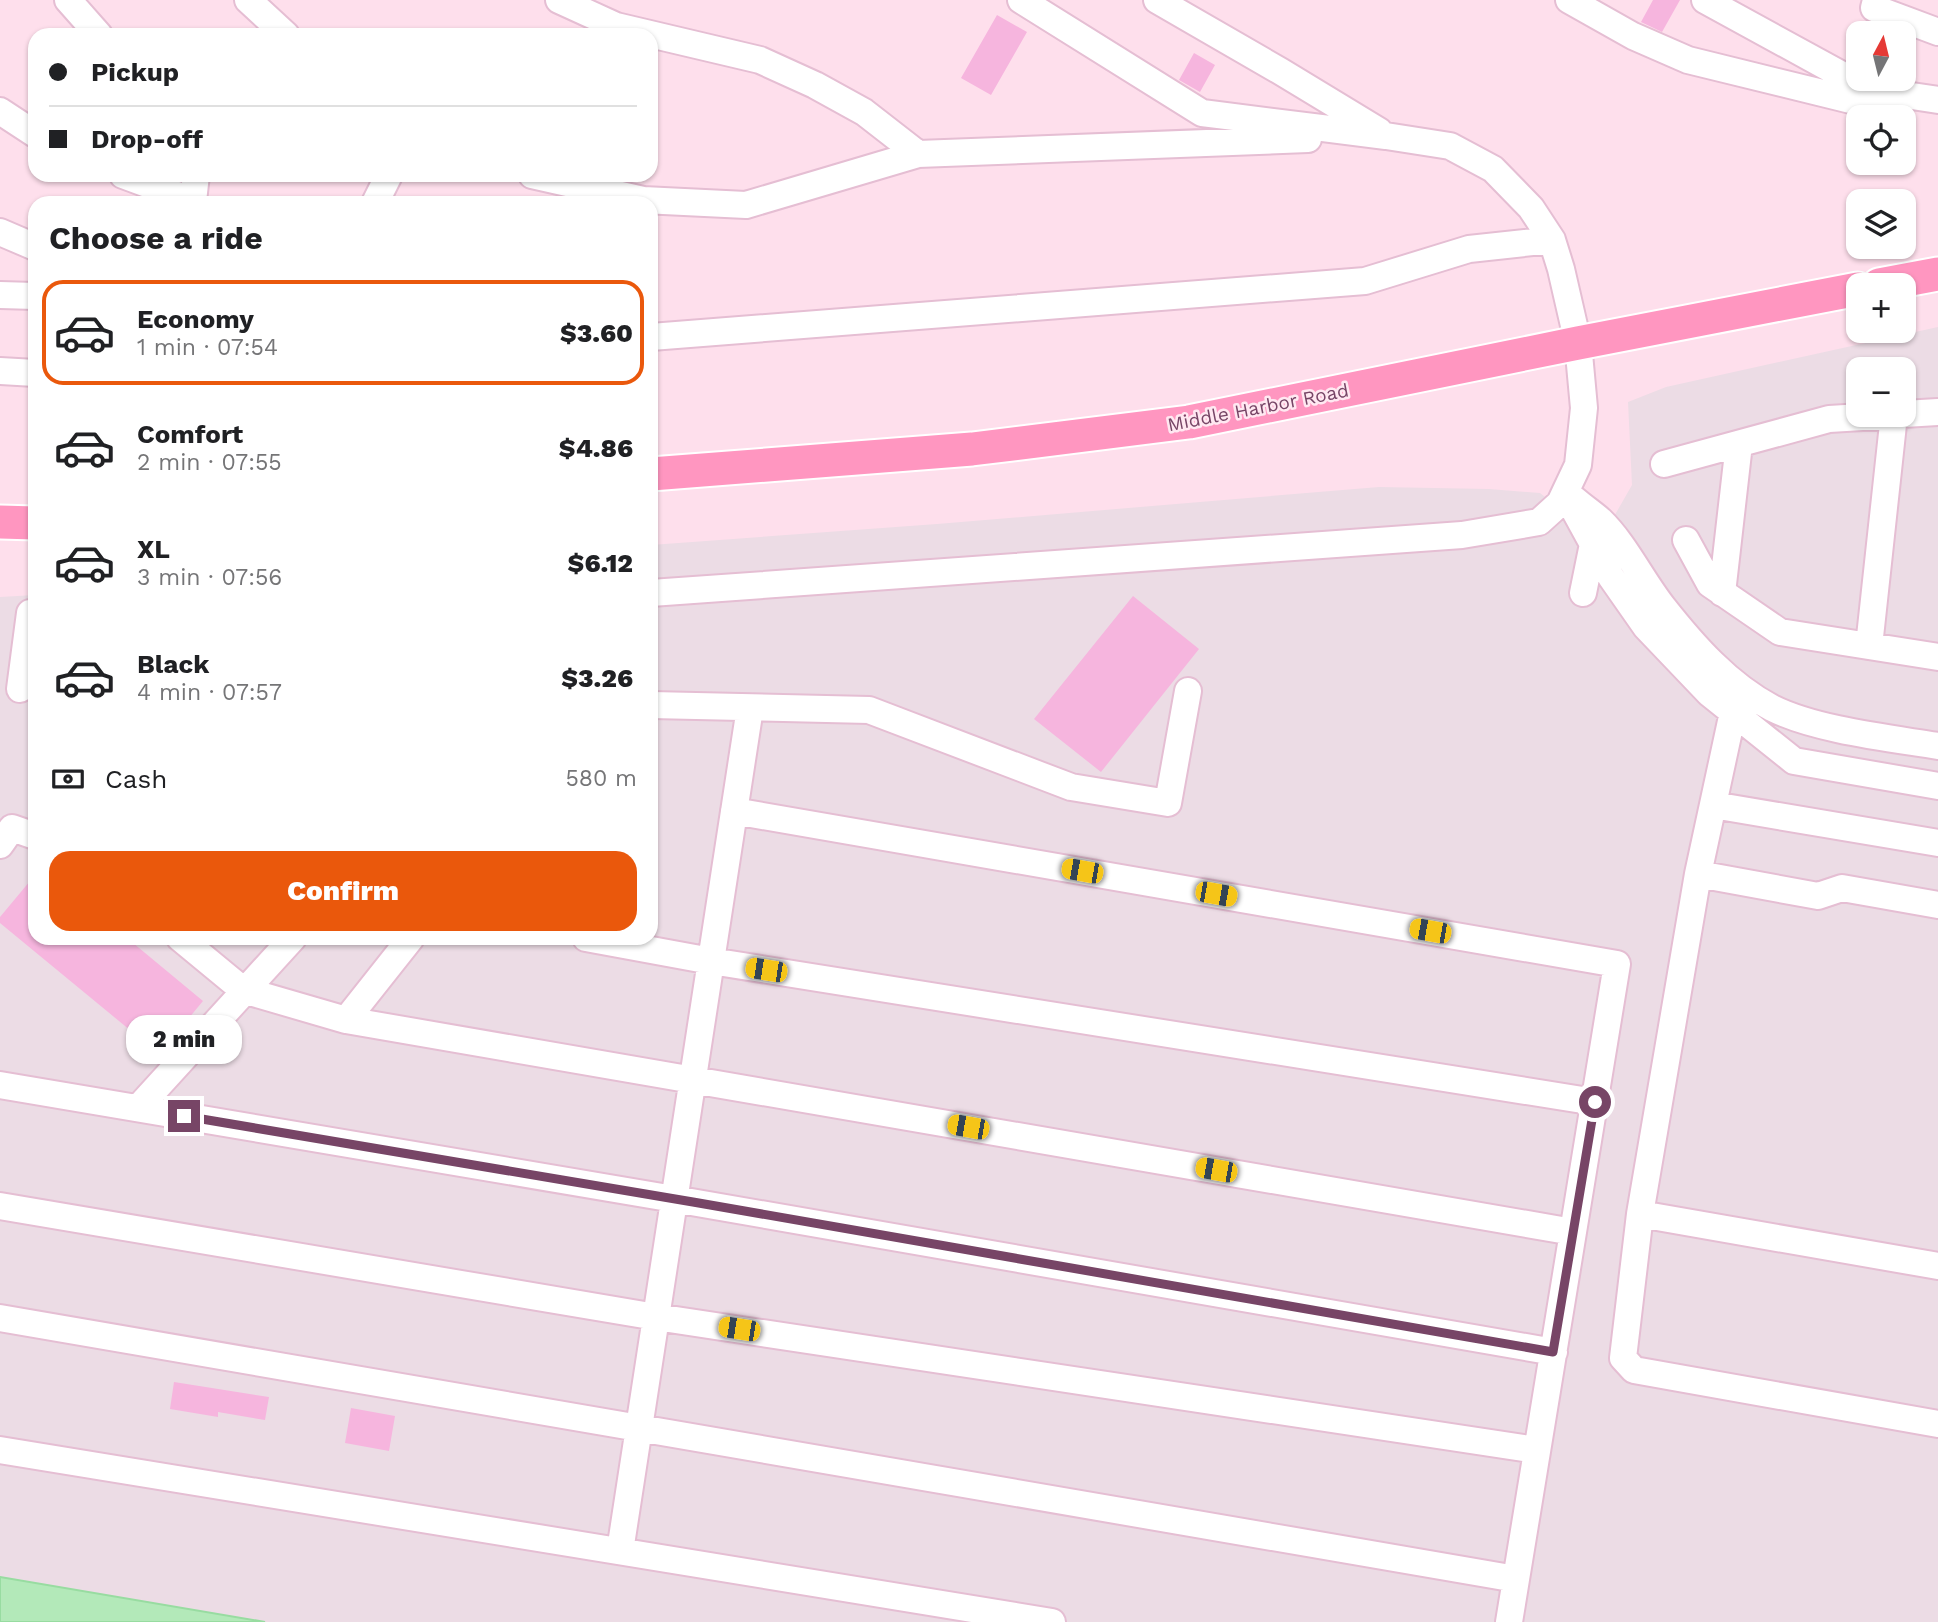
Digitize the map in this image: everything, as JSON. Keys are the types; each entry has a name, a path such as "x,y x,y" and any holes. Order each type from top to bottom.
{"main road":[{"path":"1916,278 1938,274"},
{"name":"Middle Harbor Road","path":"658,473 972,449 1189,422 1578,342 1846,291"},
{"path":"0,522 28,523"}],"street":[{"path":"68,0 93,28"},
{"path":"248,0 278,28"},
{"path":"559,0 624,28"},
{"path":"658,592 1462,535 1539,522 1560,503 1578,465 1584,408 1578,342 1552,240 1531,208 1493,169 1450,146 1202,113 1021,0"},
{"path":"1157,0 1386,136"},
{"path":"1569,0 1633,36 1688,60 1856,101 1912,96"},
{"path":"1705,0 1851,80 1938,100"},
{"path":"1876,0 1874,8 1938,33"},
{"path":"658,36 760,60 815,85 864,112 918,154"},
{"path":"0,111 28,129"},
{"path":"658,201 746,205 918,154 1386,136"},
{"path":"148,182 196,195"},
{"path":"564,182 625,196"},
{"path":"0,232 28,244"},
{"path":"658,336 1365,281 1469,249 1552,240"},
{"path":"0,295 28,296"},
{"path":"0,371 28,373"},
{"path":"1916,413 1937,412"},
{"path":"1664,464 1829,419 1846,418"},
{"path":"1869,646 1894,427"},
{"path":"1722,593 1739,443"},
{"path":"1565,493 1611,577 1646,627 1709,693 1773,708 1800,719 1938,746"},
{"path":"1565,493 1601,521 1664,608 1713,664 1739,701 1794,761 1938,786"},
{"path":"1686,540 1710,584 1780,632 1938,657"},
{"path":"1583,593 1593,544"},
{"path":"20,689 28,628"},
{"path":"658,705 869,710 1071,787 1167,803 1188,691"},
{"path":"1739,701 1698,874 1640,1214 1623,1358 1634,1370 1938,1424"},
{"path":"620,1551 750,708"},
{"path":"1713,805 1938,843"},
{"path":"734,811 1618,964 1509,1622"},
{"path":"0,845 12,828 28,834"},
{"path":"1698,874 1818,896 1842,888 1938,905"},
{"path":"188,945 243,990 346,1020 1573,1232"},
{"path":"138,1108 286,945"},
{"path":"346,1020 405,945"},
{"path":"624,945 1595,1102"},
{"path":"0,1085 1553,1352"},
{"path":"0,1206 656,1317 1537,1450"},
{"path":"1640,1214 1938,1266"},
{"path":"0,1318 1516,1579"},
{"path":"0,1450 1052,1622"}],"shaded area":[{"path":"1938,327 1938,1622 265,1622 0,1577 0,597 28,595 28,945 658,945 658,544 1379,487 1540,493 1600,541 1632,485 1628,402 1666,387 1865,343 1916,343 1916,332"},
{"path":"0,1577 265,1622 0,1622"}],"building":[{"path":"1653,0 1680,0 1662,32 1641,22"},
{"path":"997,15 1027,32 991,95 961,78"},
{"path":"1194,53 1215,65 1200,92 1179,80"},
{"path":"1133,596 1199,649 1101,772 1034,719"},
{"path":"28,883 28,945 135,945 203,1001 159,1054 0,923 0,917"},
{"path":"174,1382 269,1397 265,1420 218,1412 218,1417 170,1409"},
{"path":"351,1408 395,1416 389,1451 345,1443"}],"route":[{"path":"184,1116 1553,1352 1595,1102"}]}
